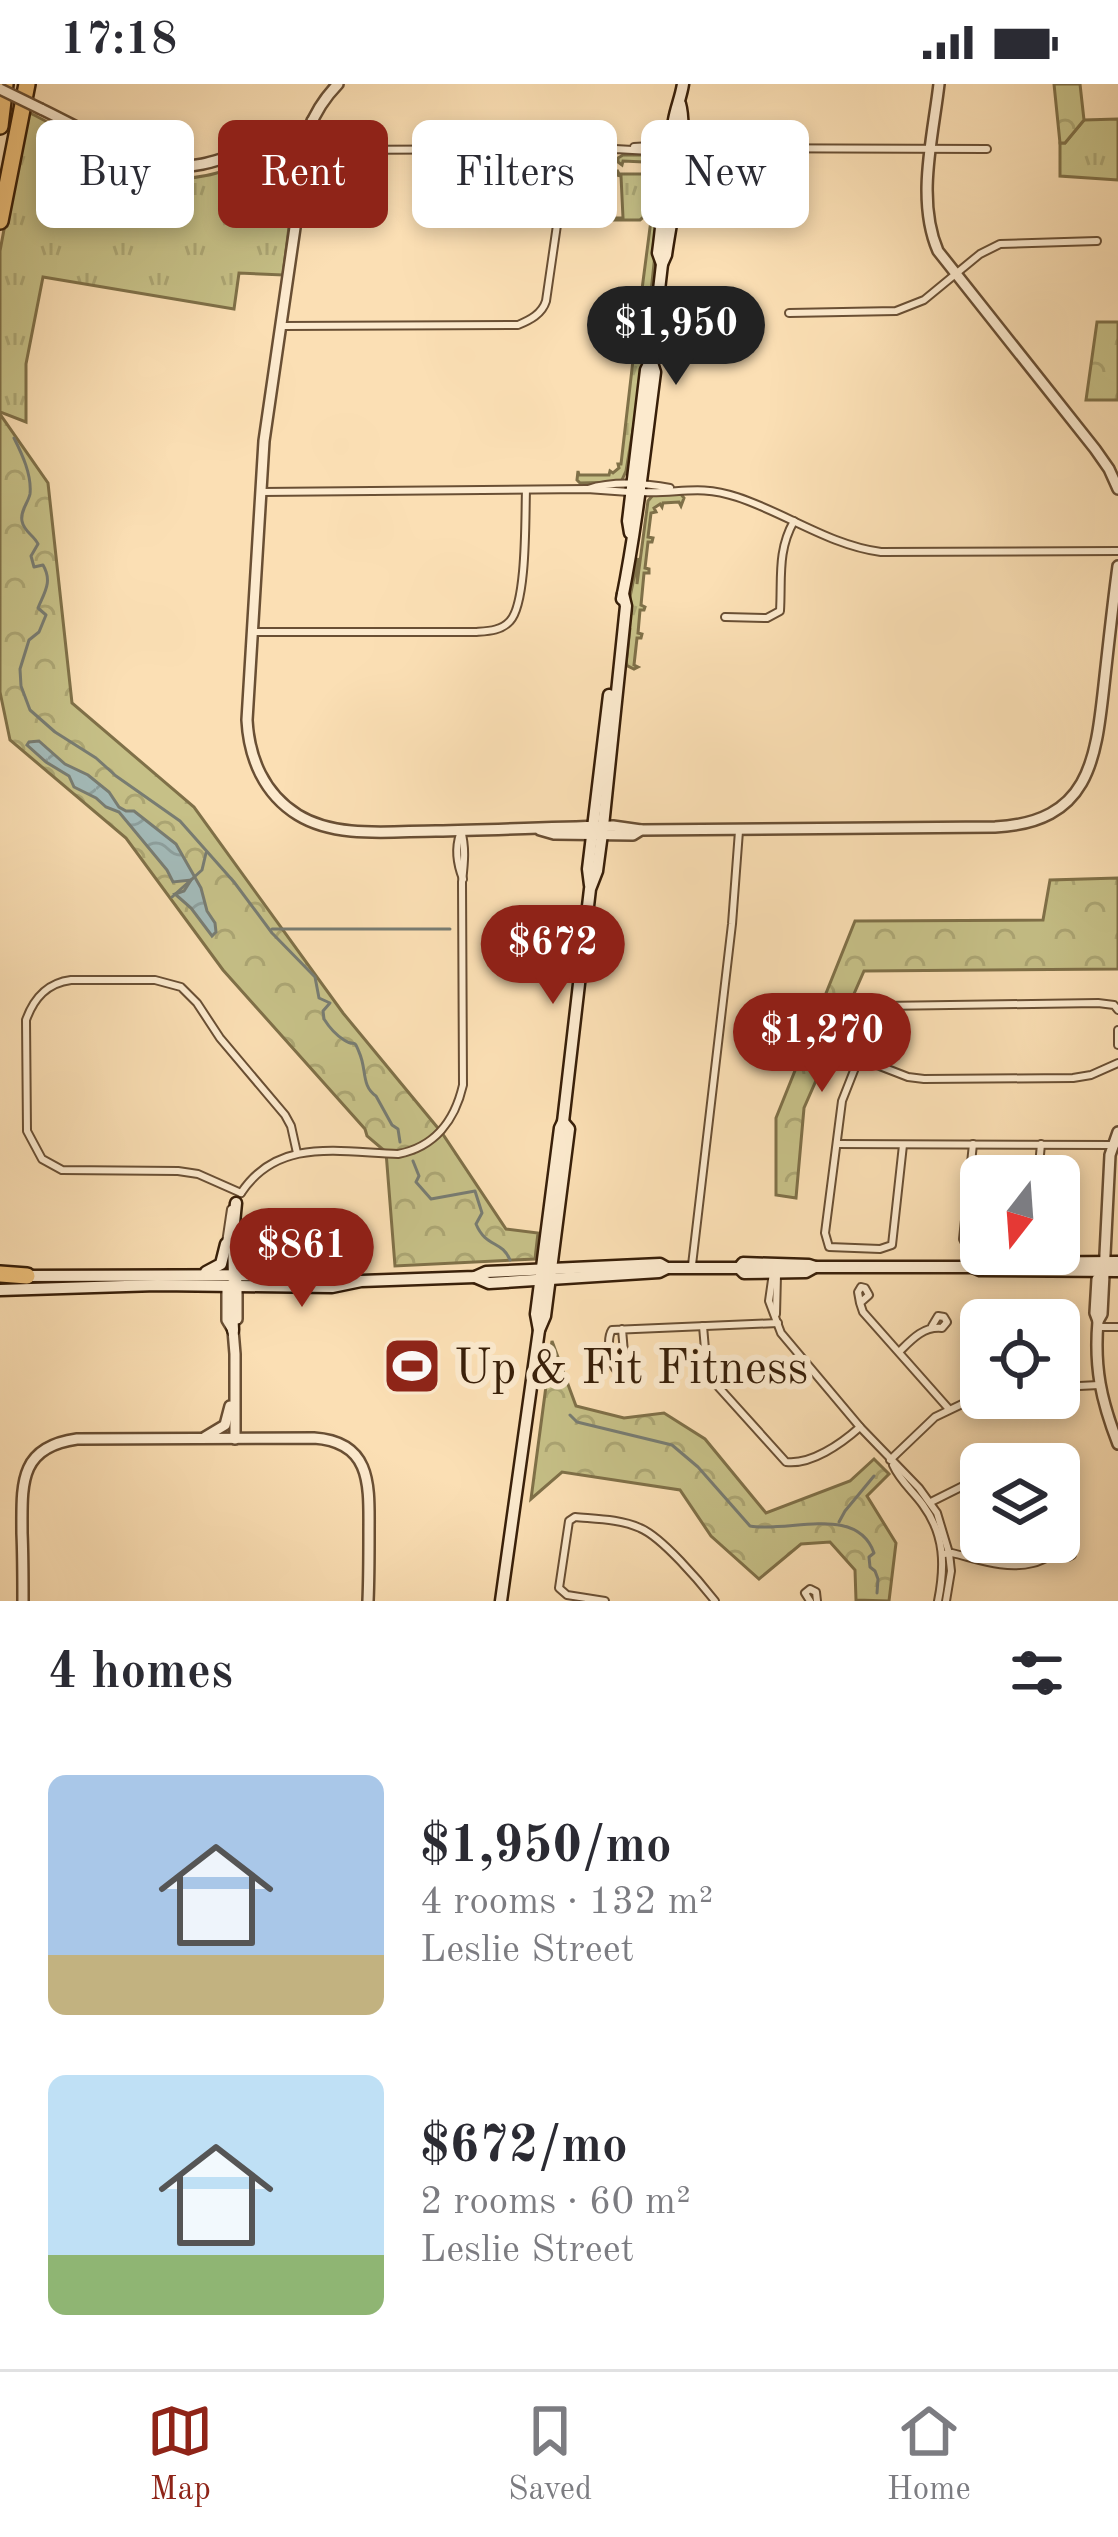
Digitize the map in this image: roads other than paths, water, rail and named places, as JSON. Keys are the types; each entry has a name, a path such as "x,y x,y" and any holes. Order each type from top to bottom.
{"highway":[{"path":"0,221 27,84"},
{"path":"0,126 2,87"},
{"path":"0,1276 27,1276"}],"main road":[{"path":"674,120 682,84"},
{"path":"501,1601 539,1330 536,1314 545,1273 590,889 597,871 626,606 623,594 637,522 646,370 662,264 658,253 662,228"},
{"path":"233,1330 233,1220 238,1198"},
{"path":"184,1276 218,1267 226,1244"},
{"path":"27,1276 184,1276 332,1287 361,1281 475,1277 489,1283 545,1273 659,1273 667,1268 739,1268 743,1273 774,1268 806,1272 815,1267 1107,1267"},
{"path":"0,1290 327,1276 361,1281"}],"street":[{"path":"313,120 338,84"},
{"path":"939,84 927,201 929,228 938,251 1095,449 1118,489"},
{"path":"2,87 156,163 218,162"},
{"path":"809,148 987,149"},
{"path":"294,228 266,421 247,720 258,772 286,807 310,821 344,830 539,830 554,834 632,827 994,827 1048,816 1072,797 1093,762 1118,566"},
{"path":"280,326 518,325 545,306 557,228"},
{"path":"789,313 896,311 924,300 980,254 1000,244 1097,241"},
{"path":"261,492 411,494 598,485 703,489 736,496 849,545 881,552 1118,550"},
{"path":"253,632 501,628 513,618 521,594 526,490"},
{"path":"724,616 767,618 780,611 780,558 794,521"},
{"path":"692,1269 732,924 738,828"},
{"path":"233,1282 226,1244 231,1206 264,1166 298,1153 414,1150 442,1132 459,1104 464,1085 463,879 457,865 461,830"},
{"path":"238,1198 198,1174 62,1170 43,1159 27,1131 26,1020 44,990 71,980 155,980 181,987 286,1115 298,1153"},
{"path":"903,1145 894,1242 887,1249 833,1248 826,1243 842,1101 877,1012 887,1005 1106,1003 1118,1010"},
{"path":"1118,1030 1118,1045"},
{"path":"860,1058 908,1077 934,1079 1073,1078 1118,1063"},
{"path":"1118,1132 1104,1241 1107,1267 1095,1313 1099,1385 1118,1441"},
{"path":"836,1144 1115,1145"},
{"path":"972,1155 973,1144"},
{"path":"1040,1155 1041,1144"},
{"path":"774,1268 777,1319 791,1346 919,1488 945,1533 951,1571 942,1601"},
{"path":"860,1303 868,1319 948,1408"},
{"path":"622,1330 625,1365 620,1372 613,1367 608,1336 612,1330 777,1319"},
{"path":"1098,1324 1118,1327"},
{"path":"703,1326 713,1382 785,1462 796,1463 835,1447 860,1427"},
{"path":"900,1351 932,1326"},
{"path":"233,1330 235,1438"},
{"path":"202,1438 225,1425 235,1383"},
{"path":"1080,1386 1099,1385"},
{"path":"891,1461 924,1426 960,1403"},
{"path":"235,1411 246,1427 266,1438"},
{"path":"23,1601 23,1482 39,1452 77,1439 202,1438 326,1438 360,1460 368,1483 368,1601"},
{"path":"927,1505 960,1488"},
{"path":"605,1601 567,1595 558,1585 569,1521 574,1517 613,1520 649,1532 716,1601"},
{"path":"946,1554 960,1557"},
{"path":"993,1563 1032,1563"}],"water":[{"path":"39,741 109,792 119,807 134,811 176,844 215,923 212,936 175,894 184,891 191,880 173,882 119,812 74,787 69,776 27,745"}],"waterway":[{"path":"14,438 30,487 22,521 38,544 31,556 34,567 43,565 47,577 38,608 46,615 39,632 29,640 20,669 30,710 180,821 234,882 272,933 315,977 319,998 330,1003 323,1011 324,1019 338,1036 356,1045 368,1087 398,1129 400,1142"},
{"path":"172,897 202,870 206,853"},
{"path":"272,929 450,929"},
{"path":"413,1161 419,1176 416,1182 431,1199 475,1191 482,1213 476,1224 510,1260"},
{"path":"570,1415 577,1422 672,1445 750,1526 820,1524 853,1529 874,1553 869,1557 878,1579 877,1593"},
{"path":"839,1522 874,1476"}],"place":[{"name":"Up & Fit Fitness","path":"412,1366"}]}
